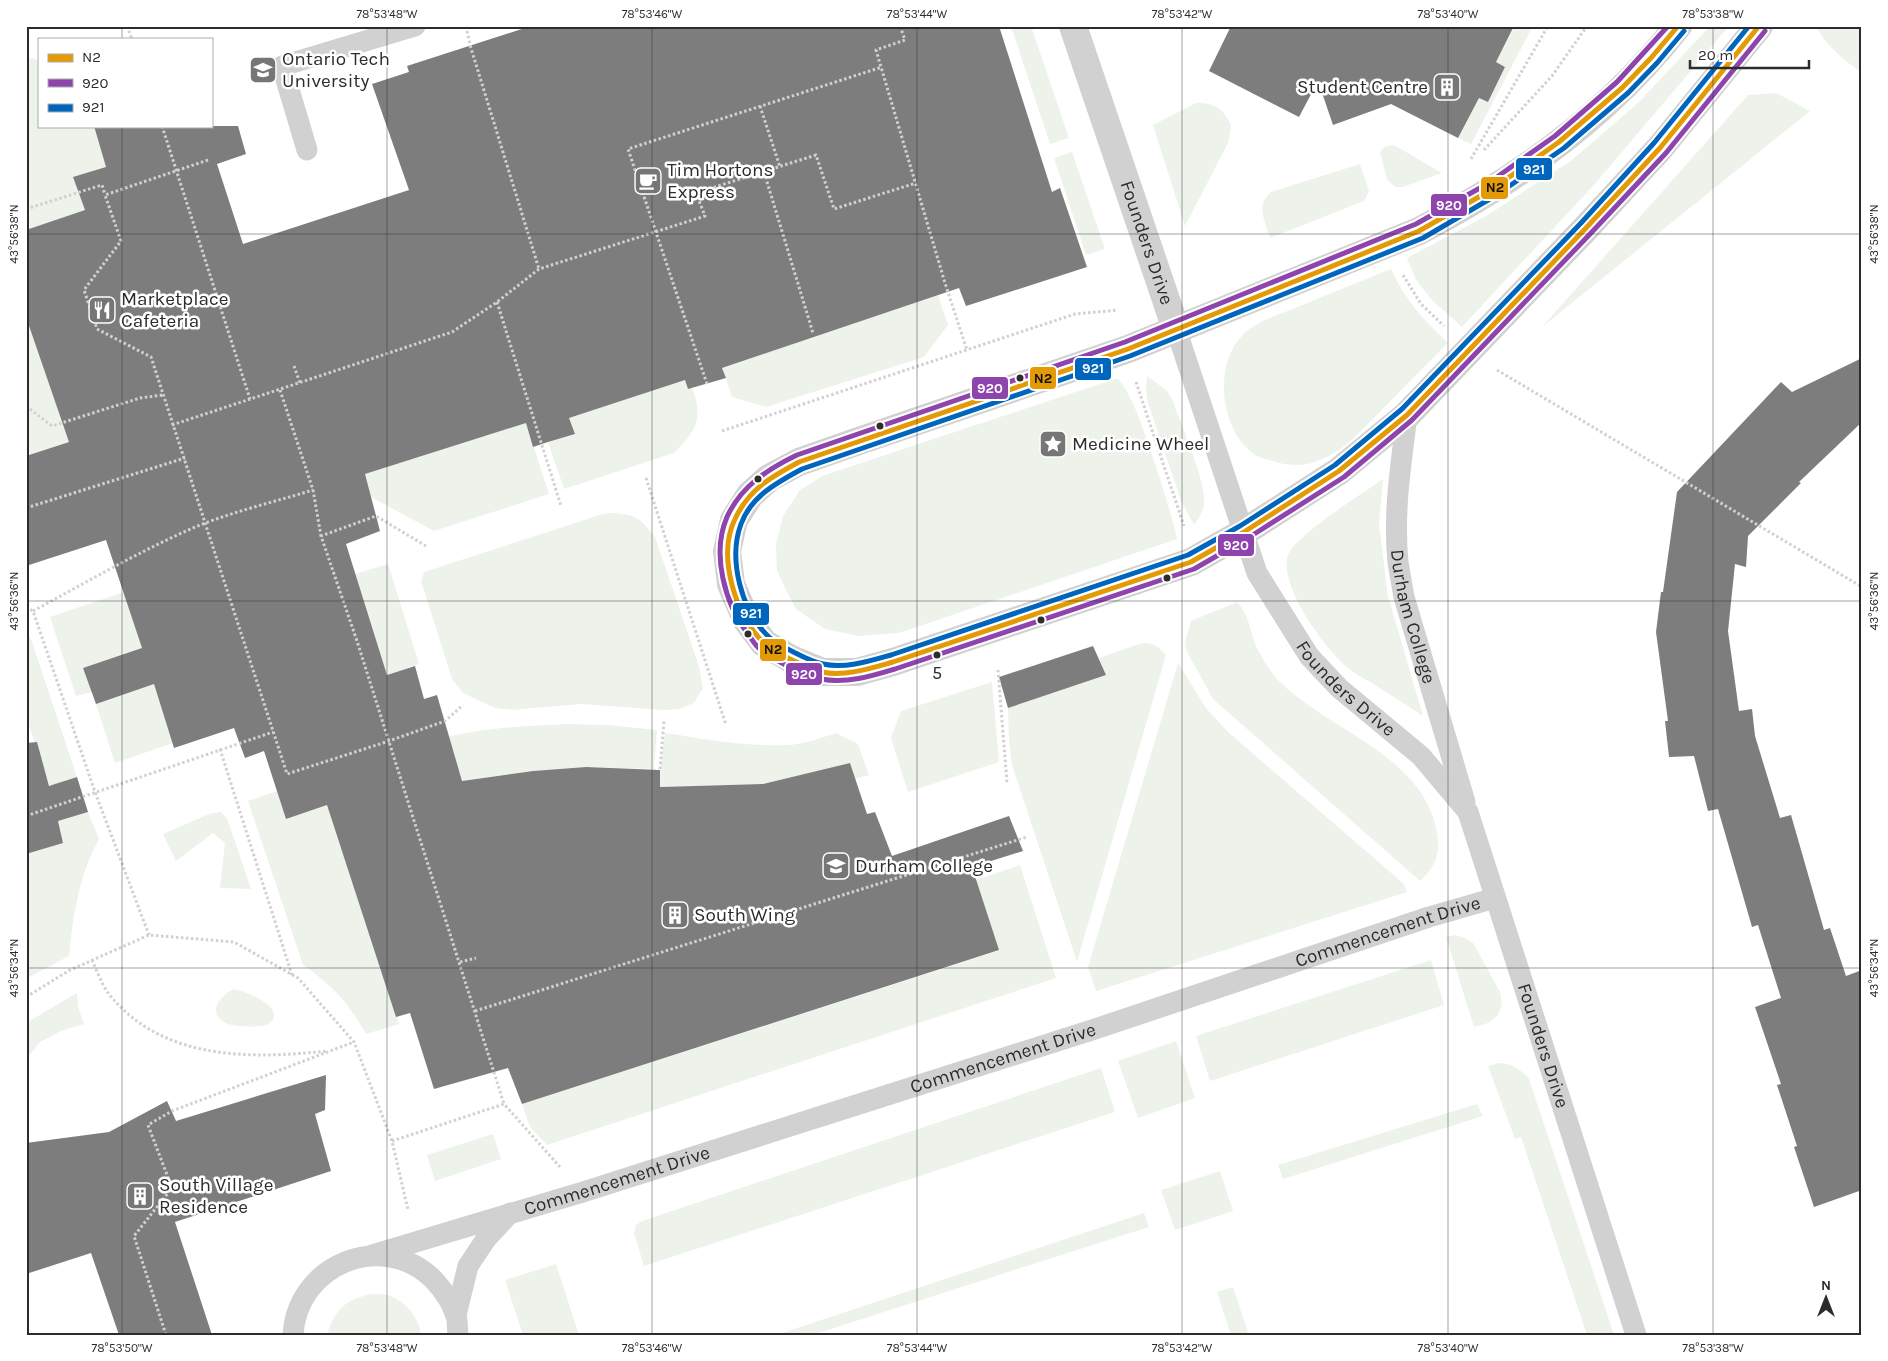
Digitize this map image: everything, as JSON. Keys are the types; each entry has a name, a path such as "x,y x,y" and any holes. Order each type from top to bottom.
{"street":[{"name":"Founders Drive","path":"1073,26 1176,329"},
{"path":"1678,26 1599,111 1540,157 1458,211 1394,242 1128,349 799,462 768,478 750,495 734,520 727,551 731,584 746,620 764,643 791,659 822,672 857,672 893,662 1190,562 1244,532 1339,472 1407,415 1660,148 1759,26"}],"lane":[{"path":"307,150 282,66 414,26"},
{"name":"Founders Drive","path":"1176,329 1257,573 1309,656 1340,688 1421,756 1468,812 1636,1335"},
{"name":"Durham College","path":"1407,415 1399,477 1398,562 1404,597 1468,812"},
{"name":"Commencement Drive","path":"293,1335 294,1322 304,1296 321,1275 345,1261 372,1255 583,1192 1095,1029 1423,920 1495,898"},
{"name":"Commencement Drive","path":"457,1325 468,1266 486,1239 510,1213"},
{"name":"Commencement Drive","path":"372,1255 400,1259 424,1271 444,1291 457,1325"}],"path":[{"path":"127,26 132,38"},
{"path":"466,26 470,45 539,269"},
{"path":"900,26 905,40 876,50 967,350"},
{"path":"1467,167 1548,26"},
{"path":"1482,154 1552,76 1587,26"},
{"path":"707,384 628,149 882,67"},
{"path":"760,106 780,167"},
{"path":"163,128 178,170 250,400"},
{"path":"172,424 250,400 452,332 497,302 539,269 704,216 696,193 816,155 834,208 916,183"},
{"path":"105,195 208,160"},
{"path":"764,172 813,333"},
{"path":"26,209 102,185 121,241 84,290 97,329 151,357 287,774 445,720 462,705"},
{"path":"1402,269 1404,279 1421,304 1446,328"},
{"path":"497,302 561,506"},
{"path":"722,431 1075,314 1118,310"},
{"path":"294,366 300,383"},
{"path":"1495,368 1862,587"},
{"path":"1136,382 1186,534"},
{"path":"280,390 313,490 321,536 358,641 504,1104 583,1192"},
{"path":"26,406 52,426 140,398 163,395"},
{"path":"26,508 185,458"},
{"path":"646,478 726,725"},
{"path":"33,611 122,563 205,523 313,490"},
{"path":"321,536 376,516 426,546"},
{"path":"26,607 33,611 95,792 149,935"},
{"path":"998,670 1007,783"},
{"path":"660,770 664,720"},
{"path":"26,816 273,732"},
{"path":"220,749 292,975"},
{"path":"475,1011 1027,837"},
{"path":"26,998 70,970 149,935 234,942 298,978 354,1042 392,1141 415,1241"},
{"path":"460,962 476,958"},
{"path":"92,960 109,994 134,1018 178,1044 232,1054 282,1056 333,1050"},
{"path":"166,1335 134,1236 172,1188 148,1125 172,1111 354,1042"},
{"path":"392,1141 504,1104"}],"shaded area":[{"path":"1011,26 1031,26 1069,138 1050,144"},
{"path":"1506,26 1533,26 1471,144 1458,138 1479,98 1488,102 1505,67 1496,62 1513,30"},
{"path":"1710,26 1729,26 1593,186 1462,327 1432,300 1416,280 1407,258 1486,216 1572,160 1639,102"},
{"path":"1816,26 1862,26 1862,73 1830,46"},
{"path":"33,58 38,61 38,128 95,128 106,167 74,178 85,210 26,230 26,60"},
{"path":"1776,93 1810,111 1542,327 1748,95"},
{"path":"1196,103 1209,104 1218,108 1225,114 1231,125 1229,141 1185,226 1153,125"},
{"path":"1394,145 1442,173 1403,187 1395,187 1387,179 1380,152 1384,147"},
{"path":"1072,152 1105,249 1086,255 1054,158"},
{"path":"1360,164 1369,191 1364,201 1270,238 1262,208 1266,197 1271,192"},
{"path":"1391,269 1415,309 1448,343 1349,443 1327,457 1308,464 1291,465 1264,459 1251,452 1240,440 1231,424 1226,407 1224,389 1225,371 1230,354 1239,340 1251,328 1262,321"},
{"path":"938,295 948,325 924,357 766,407 732,397 722,368"},
{"path":"26,317 146,416 26,456"},
{"path":"1147,376 1166,390 1172,399 1197,468 1204,494 1204,504 1203,510 1194,525 1182,503 1148,403 1146,390"},
{"path":"1118,378 1133,403 1140,421 1165,494 1177,539 899,633 859,636 825,629 796,609 777,570 776,544 783,516 800,490 822,476"},
{"path":"685,380 688,389 692,388 696,399 696,424 688,438 674,453 564,489 548,442 575,434 569,418"},
{"path":"526,423 549,494 434,531 371,497 356,477"},
{"path":"1383,479 1379,524 1388,596 1423,716 1353,672 1326,645 1315,631 1296,598 1287,567 1288,555 1303,537"},
{"path":"611,513 626,514 637,518 655,537 699,666 703,688 694,703 679,709 664,710 581,704 512,710 495,708 463,693 452,679 421,581 424,572"},
{"path":"388,564 419,664 387,675 355,574"},
{"path":"124,592 173,743 115,763 92,692 76,696 50,617"},
{"path":"1237,602 1245,613 1258,650 1277,679 1297,697 1390,760 1410,779 1426,801 1436,827 1438,850 1431,869 1420,881 1213,699 1187,652 1185,643 1191,621"},
{"path":"26,631 31,639 77,777 50,786 26,717"},
{"path":"1142,643 1156,646 1166,655 1077,962 1012,765 1008,708 1106,675 1099,658"},
{"path":"1178,663 1206,708 1228,732 1404,884 1407,892 1096,991 1088,967"},
{"path":"992,682 999,762 908,792 891,738 901,711"},
{"path":"568,724 608,725 657,730 654,769 586,767 533,771 462,781 429,742 480,731"},
{"path":"665,733 726,742 788,745 836,733 858,744 869,775 855,779 850,763 763,784 660,787 660,769"},
{"path":"277,791 286,819 327,805 399,1024 366,1034 353,1012 339,995 303,965 248,801"},
{"path":"88,812 99,839 86,867 78,896 69,956 26,979 26,854 63,843 58,821"},
{"path":"221,812 227,818 251,889 220,888 225,843 213,833 176,861 163,834 209,814"},
{"path":"1020,865 1056,978 547,1145 530,1127 522,1104 998,951 976,880"},
{"path":"1455,935 1473,943 1500,992 1502,1005 1498,1015 1488,1023 1474,1027 1446,937"},
{"path":"1431,960 1444,1005 1210,1081 1196,1036"},
{"path":"234,989 260,999 267,1004 274,1014 272,1021 264,1026 247,1027 229,1024 220,1019 216,1009 217,1004 224,995"},
{"path":"77,993 78,1007 84,1024 61,1031 40,1042 26,1059 26,1023"},
{"path":"1176,1041 1195,1098 1138,1118 1118,1061"},
{"path":"1499,1063 1516,1068 1529,1079 1614,1335 1587,1335 1521,1137 1515,1139 1488,1066"},
{"path":"1101,1068 1115,1112 644,1266 634,1233 636,1225 642,1221"},
{"path":"1477,1104 1483,1116 1283,1179 1278,1165"},
{"path":"493,1134 501,1159 435,1181 427,1155"},
{"path":"1220,1171 1233,1211 1175,1230 1161,1190"},
{"path":"1144,1213 1149,1227 812,1335 776,1335"},
{"path":"556,1264 579,1335 523,1335 505,1280"},
{"path":"1233,1287 1249,1335 1231,1335 1217,1292"},
{"path":"371,1294 387,1295 405,1305 414,1316 421,1335 327,1335 334,1318 342,1307 354,1299"}],"building":[{"path":"531,26 999,26 1052,192 1060,188 1087,267 966,306 959,288 722,368 726,378 688,389 685,380 569,418 575,434 533,447 526,423 365,474 380,531 346,544 387,675 415,666 424,699 437,695 462,781 533,771 586,767 660,770 660,787 763,784 850,763 867,814 875,812 892,856 1009,816 1023,851 972,867 999,950 522,1104 508,1068 434,1089 410,1013 396,1017 327,805 286,819 264,751 245,758 234,728 174,748 154,684 96,704 83,668 142,648 106,540 26,566 26,456 69,442 26,317 26,230 85,210 73,177 106,167 95,128 212,128 212,126 238,126 246,154 217,164 243,244 409,190 372,84 409,72 407,66"},
{"name":"Student Centre","path":"1231,26 1514,26 1496,62 1505,67 1488,102 1479,98 1458,138 1391,104 1333,125 1318,81 1299,117 1209,71"},
{"path":"1862,358 1862,422 1799,482 1801,483 1748,536 1746,567 1735,564 1728,631 1739,711 1752,709 1755,736 1780,818 1791,815 1824,930 1830,928 1846,976 1862,970 1862,1190 1814,1207 1794,1147 1797,1146 1777,1085 1781,1084 1755,1007 1781,998 1758,925 1752,927 1718,809 1708,811 1694,756 1669,757 1665,721 1668,721 1656,632 1677,492 1781,382 1792,392"},
{"path":"1093,646 1106,675 1008,708 999,677"},
{"path":"37,742 49,786 77,777 88,812 58,821 63,843 26,854 26,743"},
{"name":"South Village Residence","path":"326,1075 325,1110 315,1114 331,1171 175,1222 212,1335 119,1335 91,1253 26,1274 26,1143 109,1132 167,1101 176,1121"}],"transit line":[{"name":"920","path":"1668,26 1617,82 1555,136 1487,184 1416,224 1125,342 797,455 776,466 756,480 740,496 727,517 722,531 720,547 723,578 727,594 740,622 758,648 789,667 815,678 840,681 859,678 895,669 1194,569 1248,538 1344,477 1412,420 1666,153 1765,31"},
{"name":"N2","path":"1678,26 1622,88 1559,142 1491,190 1419,231 1128,349 799,462 779,473 762,485 747,500 735,519 730,534 728,550 732,584 737,601 754,631 769,647 809,667 831,673 858,671 893,662 1191,562 1244,532 1339,471 1407,415 1660,148 1759,26"},
{"name":"921","path":"1684,31 1628,93 1564,148 1495,196 1423,238 1130,356 802,469 775,485 751,505 741,524 737,538 736,553 740,584 744,599 759,626 769,637 780,644 818,663 840,666 857,664 891,655 1188,555 1240,526 1335,465 1402,409 1581,223 1654,143 1749,26"}],"place":[{"name":"Ontario Tech University","path":"263,70"},
{"name":"Student Centre","path":"1447,87"},
{"name":"Tim Hortons Express","path":"648,181"},
{"name":"Marketplace Cafeteria","path":"102,310"},
{"name":"Medicine Wheel","path":"1053,444"},
{"name":"5","path":"937,655"},
{"name":"Durham College","path":"836,866"},
{"name":"South Wing","path":"675,915"},
{"name":"South Village Residence","path":"140,1196"}]}
